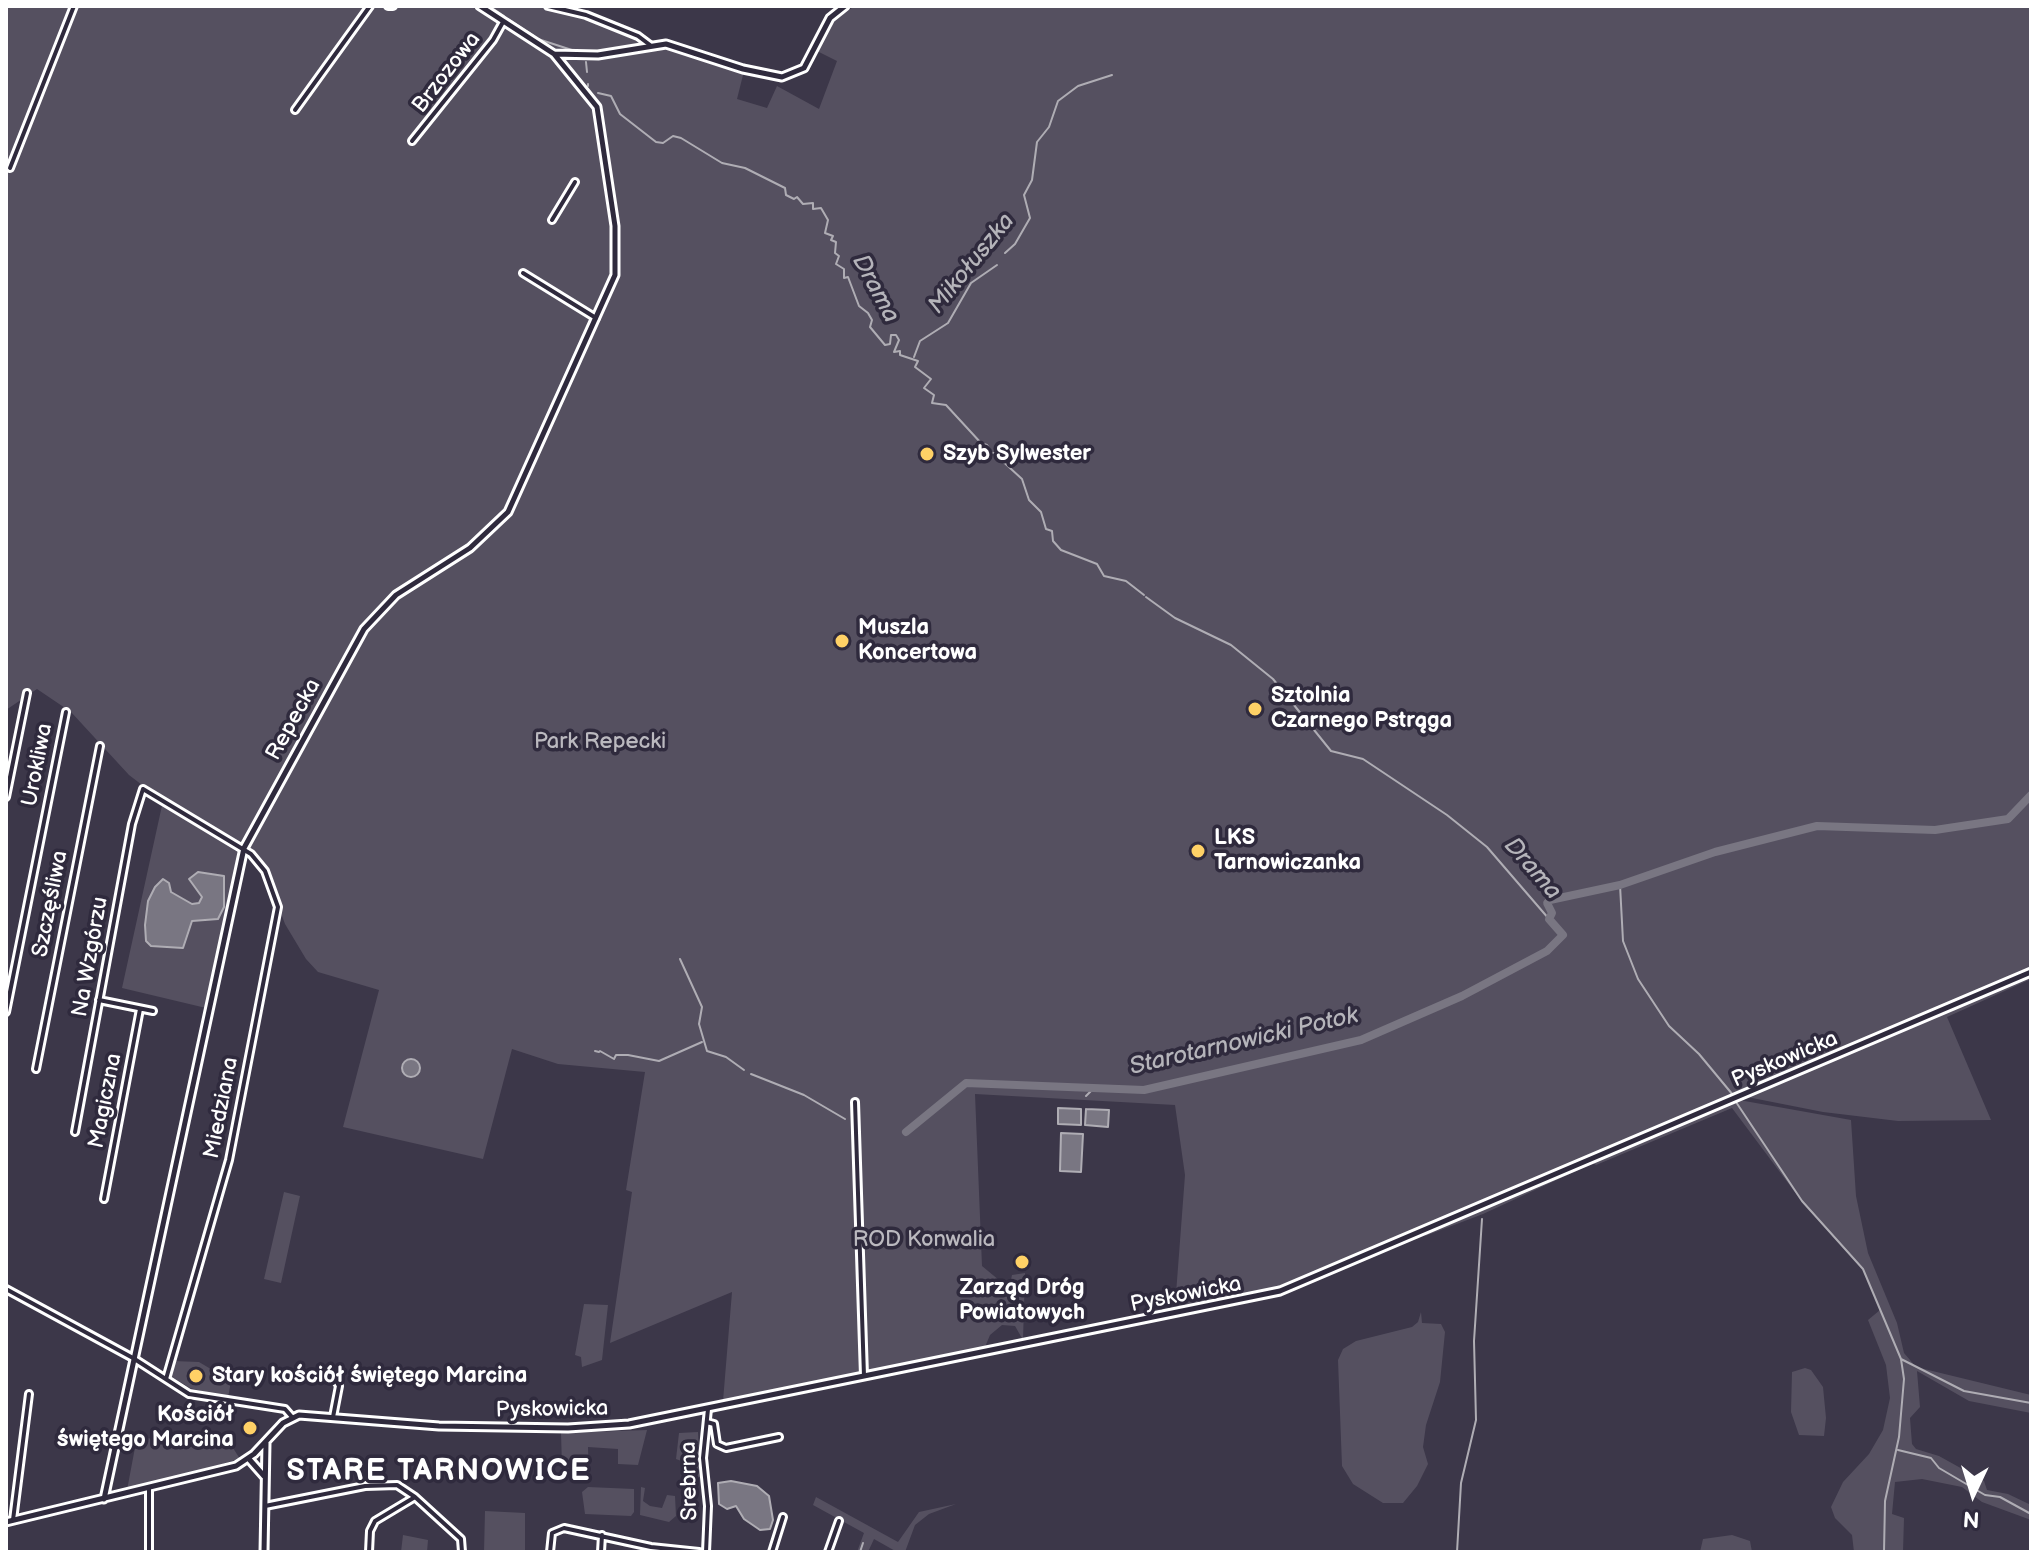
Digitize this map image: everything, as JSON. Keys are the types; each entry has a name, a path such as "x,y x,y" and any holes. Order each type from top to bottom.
{"street":[{"path":"10,168 74,6"},
{"path":"295,110 370,6"},
{"path":"480,6 554,54 589,56 650,45 685,47 752,71 791,76 804,68 826,24 845,6"},
{"path":"548,6 586,15 638,36 650,45"},
{"name":"Brzozowa","path":"412,141 493,40 503,22"},
{"name":"Repecka","path":"104,1499 244,848 364,629 396,595 470,548 508,512 615,275 618,255 598,111 594,99 557,62 554,54"},
{"path":"552,220 575,182"},
{"path":"523,273 596,318"},
{"path":"6,797 27,693"},
{"name":"Urokliwa","path":"6,1012 66,712"},
{"name":"Szczęśliwa","path":"36,1069 100,746"},
{"name":"Na Wzgórzu","path":"75,1132 132,824 143,789 244,848"},
{"name":"Miedziana","path":"166,1379 229,1160 278,914 265,871 244,848"},
{"name":"Pyskowicka","path":"292,1417 333,1417 397,1425 568,1428 644,1422 1293,1287 2031,972"},
{"path":"99,1000 153,1011"},
{"name":"Magiczna","path":"104,1199 140,1009"},
{"path":"855,1102 864,1376"},
{"path":"6,1289 201,1398 285,1409 292,1417 249,1459 228,1469 6,1522"},
{"path":"333,1417 339,1386 335,1379"},
{"path":"13,1520 29,1394"},
{"name":"Srebrna","path":"706,1552 708,1506 703,1458 708,1409"},
{"path":"707,1422 714,1424 717,1444 726,1448 779,1437"},
{"path":"264,1552 266,1442"},
{"path":"258,1451 266,1456"},
{"path":"249,1459 266,1479"},
{"path":"265,1506 373,1485 397,1485 415,1497 461,1539 462,1552"},
{"path":"149,1488 149,1551"},
{"path":"369,1552 370,1531 375,1521 415,1497"},
{"path":"772,1552 783,1517"},
{"path":"828,1552 839,1521"},
{"name":"Srebrna","path":"550,1552 551,1536 560,1528 602,1535 651,1549 699,1552"},
{"path":"601,1552 602,1535"}],"green space":[{"path":"6,6 547,6 744,71 737,99 767,108 777,86 819,109 837,61 817,51 832,21 855,6 2031,6 2031,969 1268,1292 1268,1289 1175,1307 1185,1175 1175,1105 975,1094 982,1266 1005,1285 1010,1284 1012,1275 1025,1273 1023,1340 1015,1326 1002,1325 990,1335 985,1347 723,1401 732,1292 610,1343 632,1192 626,1190 645,1072 558,1064 512,1049 483,1159 343,1127 379,990 318,972 306,959 285,924 262,862 243,844 206,1008 122,988 163,801 129,775 71,712 37,689 6,710"},
{"path":"2031,975 2031,979 1947,1017 1991,1120 1898,1121 1823,1112 1747,1097"},
{"path":"1739,1100 1851,1120 1856,1196 1868,1253 1897,1323 1904,1353 1916,1367 2031,1395 2031,1413 1969,1401 1917,1371 1920,1407 1910,1418 1912,1444 1916,1449 1939,1456 1984,1481 1987,1490 2008,1494 2031,1505 2031,1520 1982,1502 1962,1487 1922,1479 1895,1482 1892,1514 1904,1518 1903,1552 1854,1552 1852,1535 1835,1518 1831,1507 1843,1482 1869,1454 1883,1430 1890,1398 1886,1365 1868,1320 1880,1310 1863,1269 1800,1199 1732,1108 1596,1165 1593,1163"},
{"path":"1589,1165 1483,1214 1425,1236 1427,1233"},
{"path":"284,1192 300,1196 281,1283 264,1279"},
{"path":"584,1304 608,1305 602,1360 582,1367 581,1357 575,1355"},
{"path":"1421,1312 1422,1323 1441,1324 1445,1332 1440,1382 1426,1425 1423,1447 1428,1464 1417,1486 1403,1503 1383,1503 1353,1484 1342,1466 1338,1360 1343,1349 1356,1341 1412,1327 1418,1322"},
{"path":"173,1361 199,1362 231,1381 228,1398 190,1388 169,1375"},
{"path":"1805,1368 1811,1370 1823,1387 1824,1436 1799,1435 1791,1412 1792,1372"},
{"path":"647,1430 638,1465 618,1464 618,1449 588,1447 589,1481 572,1467 562,1466 561,1433"},
{"path":"698,1432 700,1477 692,1480 684,1462 676,1459 679,1433"},
{"path":"137,1437 233,1448 240,1459 127,1490"},
{"path":"588,1487 634,1489 634,1512 631,1516 585,1514 582,1492"},
{"path":"641,1487 645,1488 643,1501 650,1506 662,1508 667,1495 675,1496 676,1516 669,1522 640,1515"},
{"path":"816,1497 898,1542 919,1512 956,1504 929,1514 915,1525 905,1552 897,1552 874,1539 868,1552 857,1552 864,1533 813,1505"},
{"path":"485,1511 525,1513 525,1552 484,1552"},
{"path":"403,1535 428,1540 427,1552 401,1552"},
{"path":"1732,1535 1750,1541 1752,1552 1700,1552 1703,1539"}],"shaded area":[{"path":"198,872 224,876 224,907 218,919 192,921 183,948 151,946 146,941 145,925 148,901 155,887 163,879 169,883 171,892 192,904 199,903 202,897 189,879"},
{"path":"411,1059 420,1068 411,1077 402,1068"},
{"path":"1058,1108 1081,1109 1081,1125 1058,1124"},
{"path":"1086,1109 1109,1110 1108,1127 1085,1125"},
{"path":"1061,1133 1083,1134 1081,1172 1060,1171"},
{"path":"731,1481 757,1486 769,1496 773,1520 770,1529 760,1530 744,1519 736,1506 727,1509 719,1504 718,1483"}],"waterway":[{"name":"Drama","path":"489,6 504,16"},
{"name":"Drama","path":"508,19 534,36"},
{"name":"Drama","path":"538,39 578,52"},
{"name":"Drama","path":"586,62 587,72"},
{"name":"Mikołuszka","path":"1005,253 1015,244 1030,218 1024,195 1032,180 1037,142 1049,127 1058,101 1078,86 1112,75"},
{"name":"Drama","path":"598,93 611,96 620,114 656,142 663,143 673,136 681,138 722,163 745,168 785,188 786,195 794,199 797,197 803,204 813,203 813,209 821,208 828,220 825,233 833,236 831,240 836,242 835,253 839,256 836,264 844,269 844,278 848,277 859,306 872,320 870,327 885,345 890,344 891,335 896,335 899,340 894,352 900,351 900,355 918,361 915,367 931,379 924,388 934,395 932,403 946,405 981,443 987,445 992,453 998,453 998,457 1022,479 1029,500 1041,512 1046,529 1052,531 1053,541 1061,550 1097,564 1104,576 1126,581 1144,595"},
{"name":"Mikołuszka","path":"914,357 920,341 948,323 971,283 997,265"},
{"name":"Drama","path":"1146,597 1175,618 1231,645 1273,679 1331,751 1363,759 1447,815 1487,847 1549,919"},
{"name":"Starotarnowicki Potok","path":"906,1132 966,1083 1144,1090 1361,1040 1462,996 1547,951 1563,935 1549,919 1552,913 1547,903 1550,900 1620,885 1715,852 1817,826 1935,830 2008,819 2031,795"},
{"path":"1620,885 1623,941 1638,979 1669,1026 1699,1054 1733,1095"},
{"path":"680,959 702,1007 699,1024 707,1051 726,1057 744,1070"},
{"path":"600,1051 614,1059 616,1055 628,1055 659,1061 702,1042"},
{"path":"595,1051 599,1052"},
{"path":"751,1074 804,1095 845,1119"},
{"path":"1086,1096 1093,1089"},
{"path":"1736,1102 1802,1201 1863,1269 1901,1359 1904,1379 1899,1437 1885,1501 1884,1552"},
{"path":"1457,1552 1461,1483 1476,1420 1474,1341 1482,1219"},
{"path":"1901,1359 1964,1391 2031,1403"},
{"path":"1898,1450 1931,1458 1939,1468 1985,1495 2000,1497 2031,1514"},
{"path":"860,1552 863,1543"}],"place":[{"name":"Szyb Sylwester","path":"927,454"},
{"name":"Muszla Koncertowa","path":"842,641"},
{"name":"Sztolnia Czarnego Pstrąga","path":"1255,709"},
{"name":"LKS Tarnowiczanka","path":"1198,851"},
{"name":"Zarząd Dróg Powiatowych","path":"1022,1262"},
{"name":"Stary kościół świętego Marcina","path":"196,1376"},
{"name":"Kościół świętego Marcina","path":"250,1428"}],"district":[{"name":"STARE TARNOWICE","path":"439,1472"}],"park label":[{"name":"Park Repecki","path":"600,742"},
{"name":"ROD Konwalia","path":"924,1240"}]}
